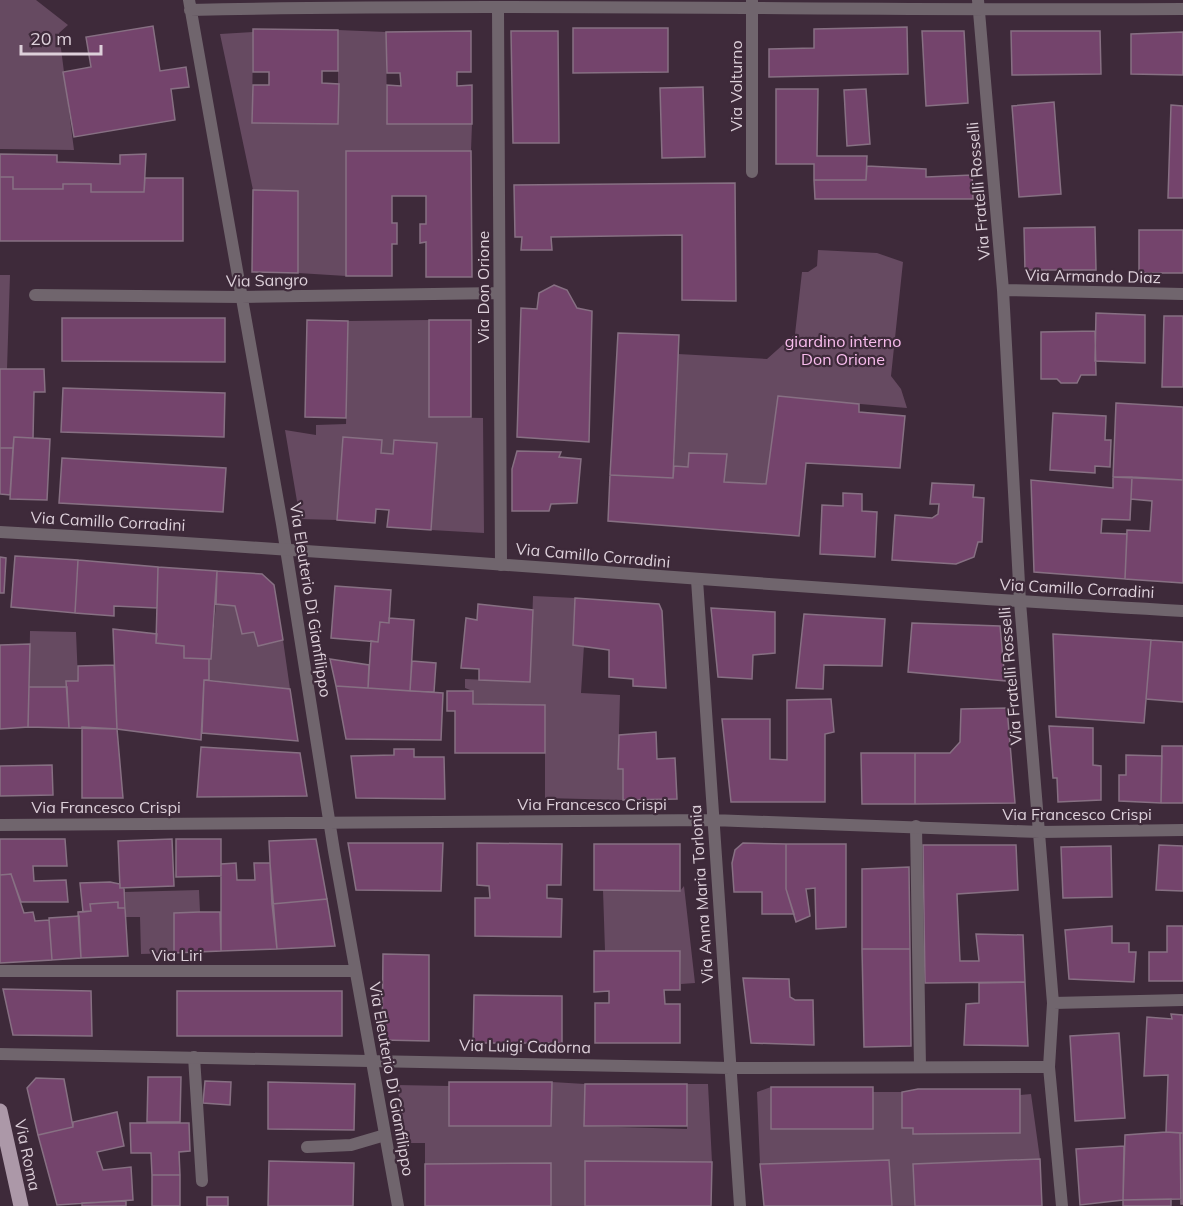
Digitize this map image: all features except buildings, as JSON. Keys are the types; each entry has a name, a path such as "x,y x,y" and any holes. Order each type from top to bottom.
{"main road":[{"name":"Via Roma","path":"0,1111 6,1163 21,1206"}],"street":[{"path":"189,5 498,9 752,4 1183,9"},
{"name":"Via Volturno","path":"752,4 752,172"},
{"name":"Via Eleuterio Di Gianfilippo","path":"189,5 286,547 355,970 398,1206"},
{"name":"Via Fratelli Rosselli","path":"979,5 1003,290 1020,602 1053,1003 1049,1066 1062,1206"},
{"name":"Via Don Orione","path":"498,9 501,565"},
{"name":"Via Armando Diaz","path":"1003,290 1183,294"},
{"name":"Via Sangro","path":"35,295 242,297 500,293"},
{"name":"Via Camillo Corradini","path":"0,531 286,547 697,580 1183,611"},
{"name":"Via Anna Maria Torlonia","path":"697,580 740,1206"},
{"name":"Via Francesco Crispi","path":"0,825 712,820 1040,832 1183,830"},
{"path":"916,826 920,1067"},
{"name":"Via Liri","path":"0,971 355,970"},
{"path":"1053,1003 1183,1000"},
{"name":"Via Luigi Cadorna","path":"0,1054 371,1059 730,1068 1049,1066"},
{"path":"194,1057 202,1181"},
{"path":"307,1147 351,1145 385,1135"}],"green space":[{"path":"0,0 36,0 68,25 59,33 74,150 0,149"},
{"path":"338,30 386,32 387,124 472,124 471,151 346,152 346,276 298,273 298,191 253,190 220,34 253,32 252,123 338,124"},
{"name":"giardino interno Don Orione","path":"818,250 877,253 903,262 891,376 901,389 907,408 779,397 766,484 724,482 726,454 689,453 688,467 674,466 678,354 767,359 795,334 802,272 808,272 817,266"},
{"path":"0,275 10,275 7,369 0,370"},
{"path":"429,320 430,417 483,418 484,533 431,530 437,443 394,440 393,454 381,453 382,440 343,437 337,520 300,519 285,430 316,435 316,425 346,424 348,321"},
{"path":"533,596 575,598 573,644 584,645 581,693 620,695 618,768 623,769 623,800 545,798 545,705 473,704 473,691 465,688 465,679 530,682"},
{"path":"216,604 235,606 242,634 254,632 258,646 283,640 290,689 209,680 209,659 211,658"},
{"path":"30,631 76,632 78,681 66,681 67,687 29,687"},
{"path":"684,886 695,983 681,984 680,951 605,951 603,890 680,891"},
{"path":"199,890 200,912 174,913 174,953 141,954 140,917 126,917 125,892"},
{"path":"552,1082 585,1084 585,1126 687,1129 687,1084 708,1084 712,1162 586,1161 585,1206 551,1206 550,1163 425,1164 425,1143 407,1143 397,1085 449,1086 449,1126 551,1126"},
{"path":"771,1087 771,1129 873,1092 902,1092 902,1128 913,1128 913,1134 1020,1133 1020,1095 1031,1094 1040,1159 913,1164 915,1206 892,1206 889,1160 760,1164 757,1092"}]}
